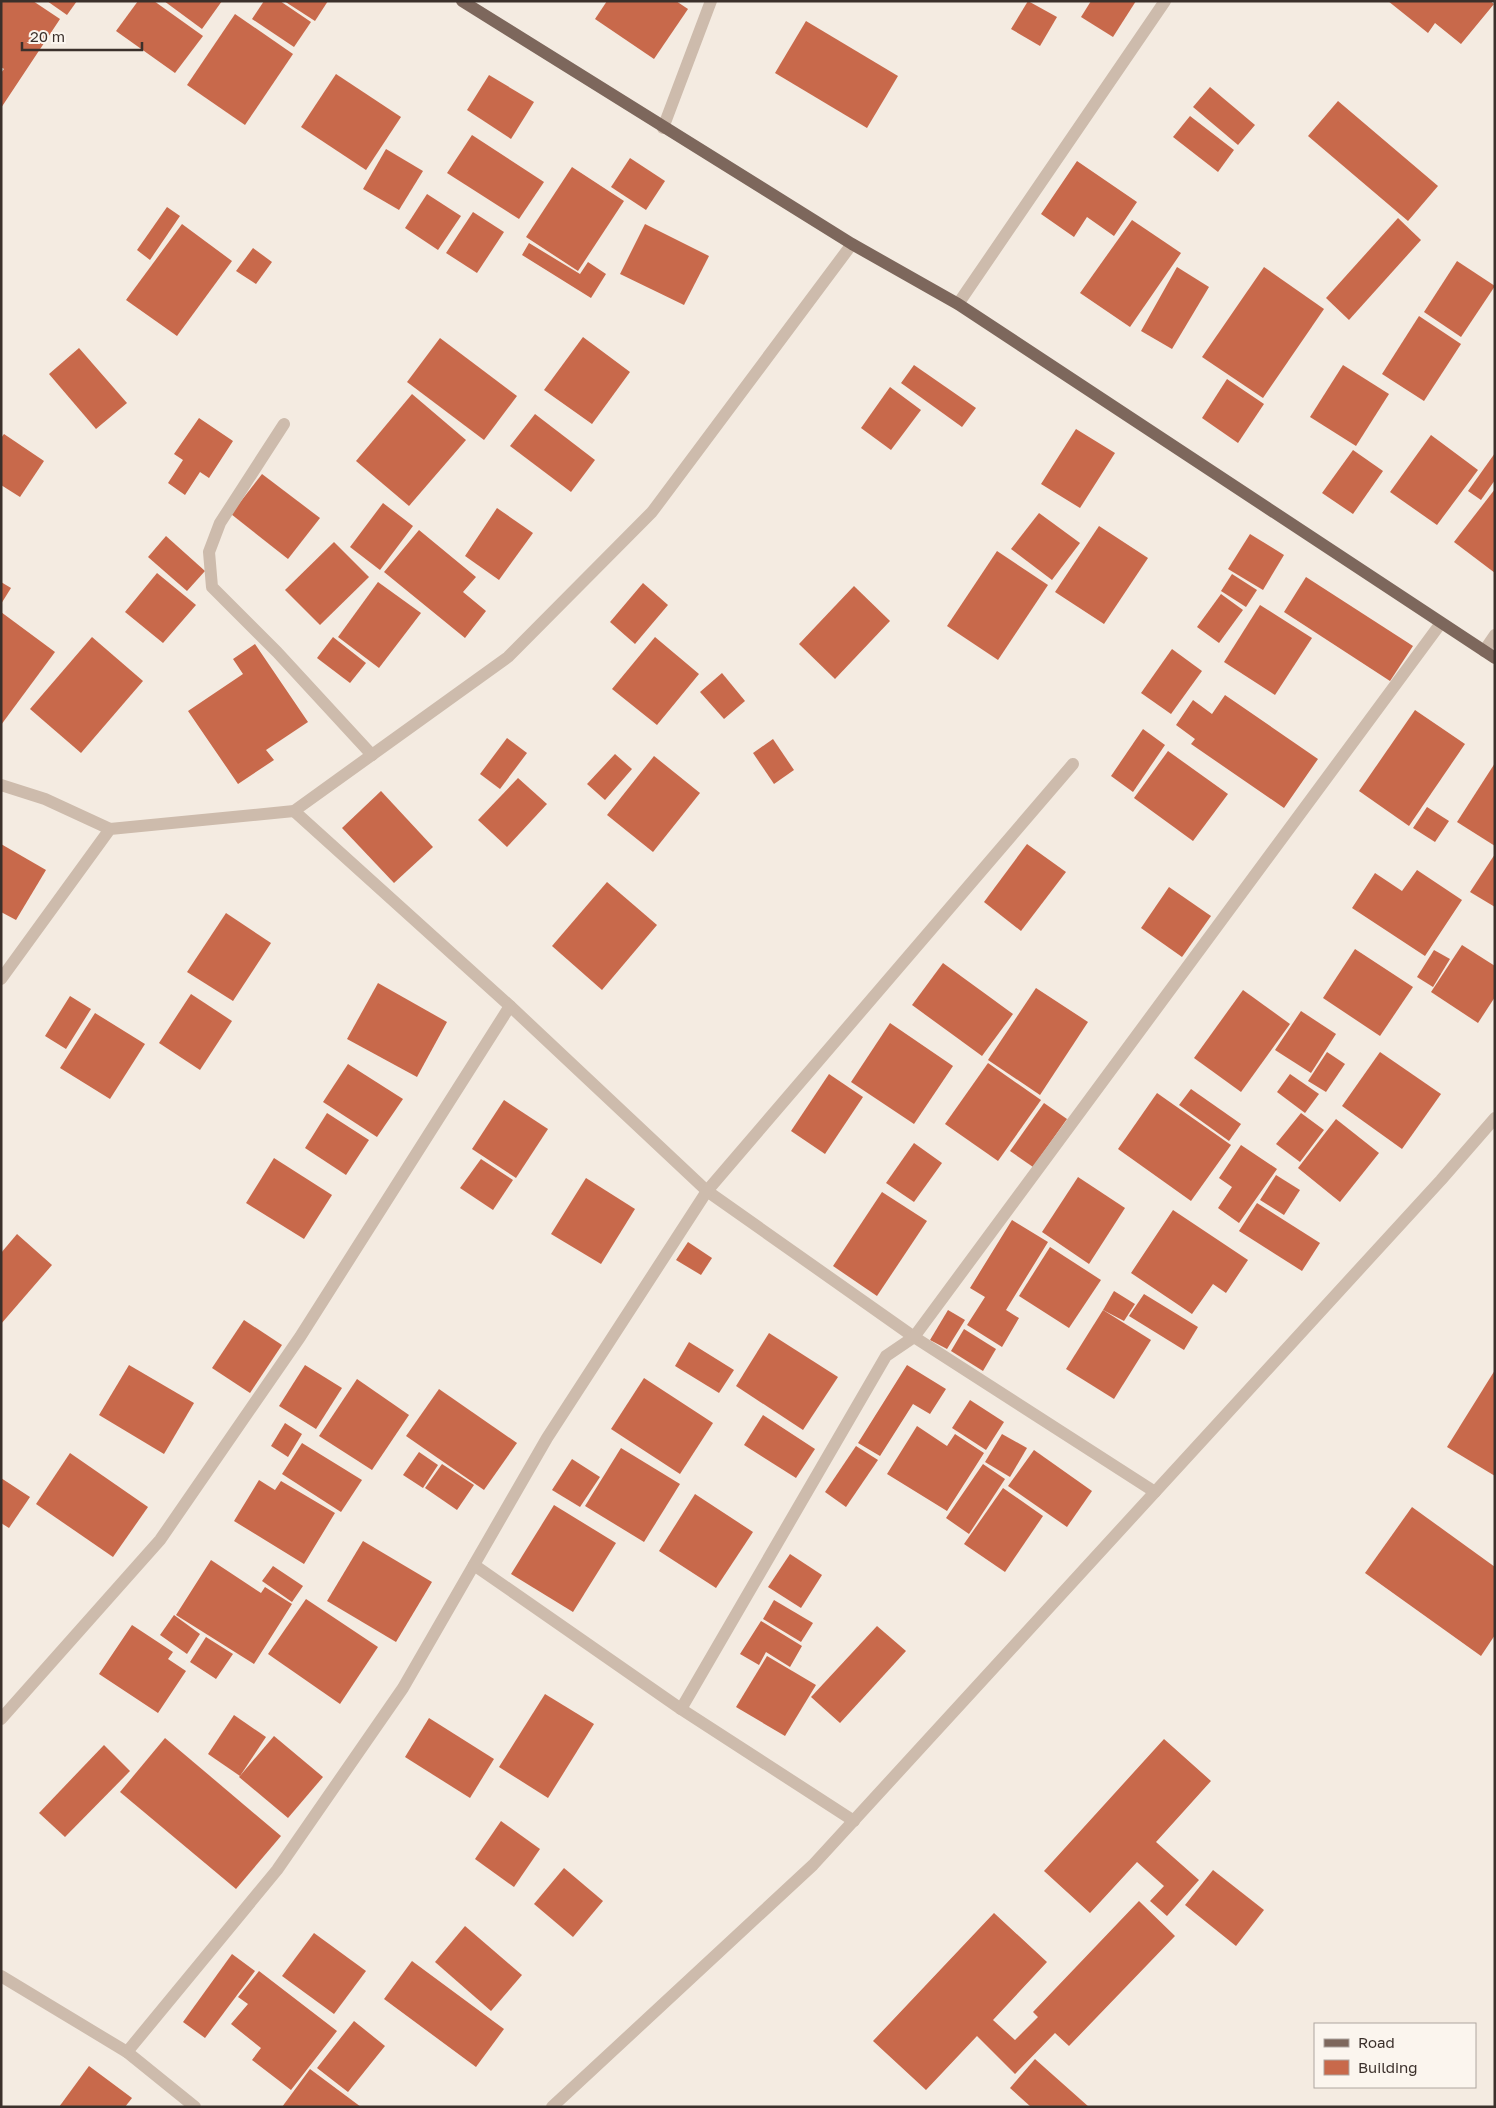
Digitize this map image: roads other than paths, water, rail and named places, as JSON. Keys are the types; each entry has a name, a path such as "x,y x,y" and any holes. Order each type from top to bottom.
{"main road":[{"path":"462,1 852,244 958,304 1489,655"}],"street":[{"path":"663,128 711,1"},
{"path":"958,304 1165,1"},
{"path":"1,786 45,799 110,829 294,811 508,657 652,512 852,244"},
{"path":"284,424 220,523 209,552 212,587 277,652 372,756"},
{"path":"681,1709 886,1356 914,1337 1441,623"},
{"path":"1489,655 1495,635"},
{"path":"127,2052 277,1870 403,1688 548,1438 708,1191 1073,764"},
{"path":"294,811 510,1006 708,1191 914,1337 1156,1492"},
{"path":"1,980 110,829"},
{"path":"1,1719 160,1540 300,1337 510,1006"},
{"path":"552,2107 813,1865 1441,1180 1495,1118"},
{"path":"474,1565 681,1709 854,1821"},
{"path":"1,1976 127,2052 195,2107"}]}
